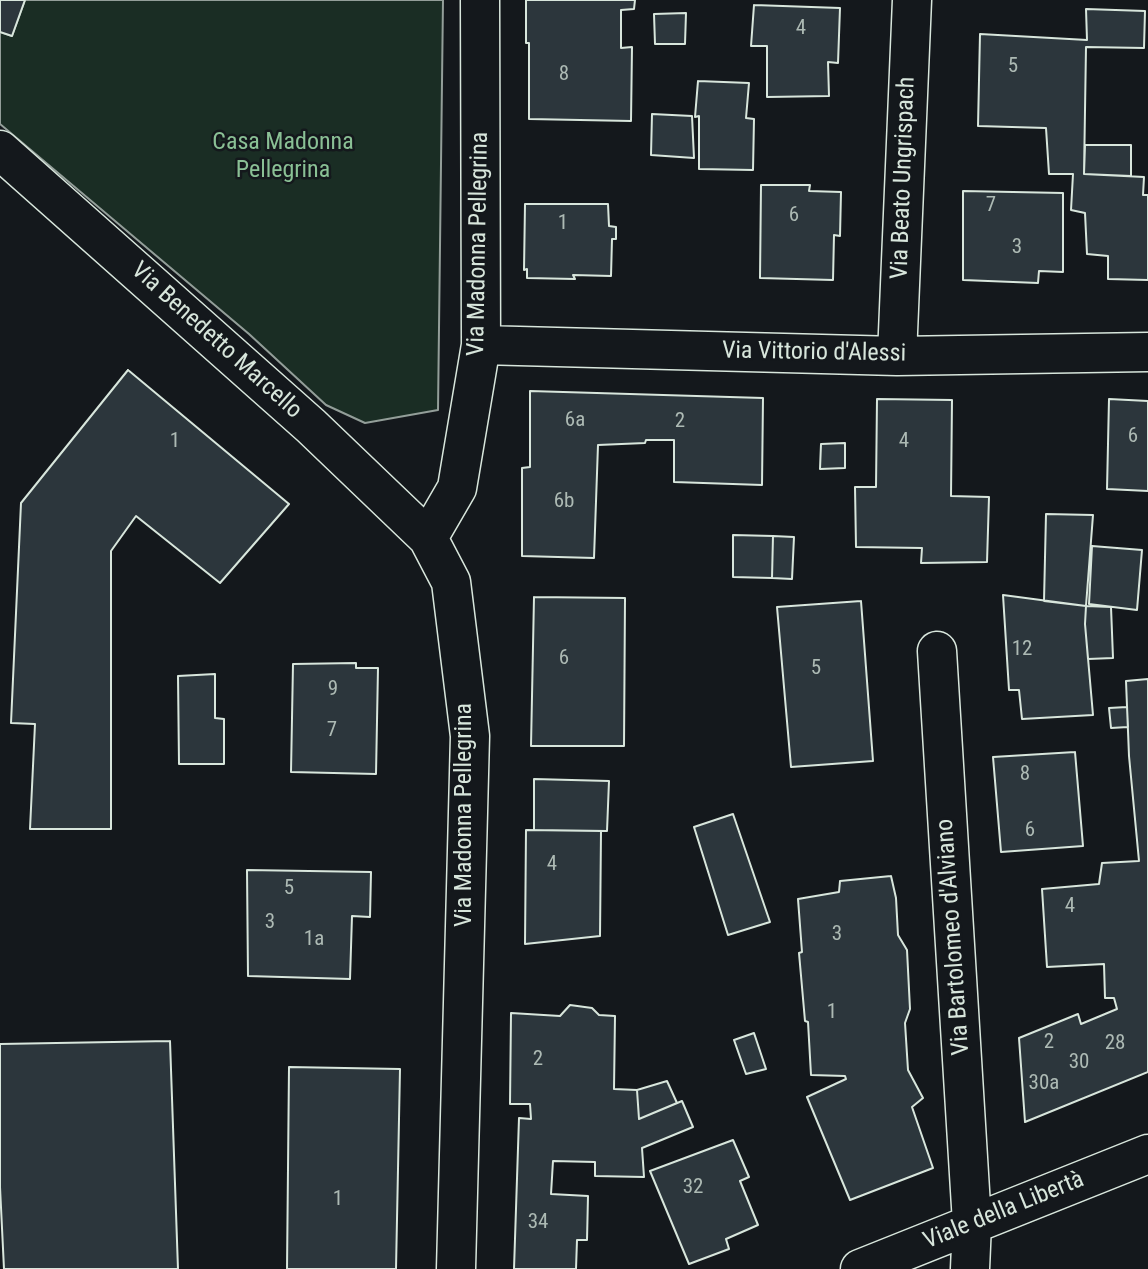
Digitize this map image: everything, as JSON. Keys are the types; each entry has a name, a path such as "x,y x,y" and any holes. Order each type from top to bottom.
{"street":[{"name":"Via Madonna Pellegrina","path":"456,1269 470,736 451,582 428,538 457,488 481,345 480,0"},
{"name":"Via Beato Ungrispach","path":"897,356 912,0"},
{"name":"Via Benedetto Marcello","path":"0,150 311,426 428,538"},
{"name":"Via Vittorio d'Alessi","path":"481,345 897,356 1148,352"},
{"name":"Via Bartolomeo d'Alviano","path":"937,651 972,1223 970,1269"},
{"name":"Viale della Libertà","path":"860,1269 1148,1154"}],"green space":[{"name":"Casa Madonna Pellegrina","path":"25,0 443,0 438,410 365,423 326,405 249,334 0,124 0,32 12,36"}],"building":[{"path":"0,0 25,0 12,36 0,32"},
{"path":"526,0 635,0 634,9 621,10 621,48 632,47 631,121 529,119"},
{"path":"754,5 840,8 838,63 828,62 829,96 767,97 767,46 751,46"},
{"path":"1086,9 1145,11 1144,48 1086,47 1084,174 1144,177 1143,195 1148,195 1148,280 1108,279 1108,256 1087,254 1085,213 1071,210 1073,174 1049,174 1046,128 978,126 980,34 1087,40"},
{"path":"686,13 685,44 655,44 654,14"},
{"path":"698,81 749,83 746,118 754,119 753,170 699,169 699,116 695,117"},
{"path":"652,114 692,116 694,158 651,155"},
{"path":"1085,145 1131,145 1131,176 1084,174"},
{"path":"761,185 810,185 809,191 841,192 840,236 834,235 833,280 760,278"},
{"path":"963,191 1063,193 1063,272 1039,271 1038,283 963,280"},
{"path":"525,204 608,204 609,226 616,227 616,239 612,239 611,276 573,275 575,279 527,278 527,269 524,270"},
{"path":"128,370 289,504 220,583 136,516 111,551 111,829 30,829 35,724 11,723 21,503"},
{"path":"530,391 763,398 762,485 674,482 674,440 598,445 594,558 522,556 522,468 530,467"},
{"path":"877,399 952,400 951,496 989,497 987,562 921,563 922,548 856,547 855,487 876,487"},
{"path":"1109,399 1148,401 1148,491 1107,489"},
{"path":"845,443 845,468 820,469 821,444"},
{"path":"1046,514 1093,515 1086,606 1044,601"},
{"path":"733,535 773,536 772,578 733,577"},
{"path":"773,536 794,537 792,579 772,578"},
{"path":"1092,546 1142,550 1137,610 1089,604"},
{"path":"1003,595 1086,606 1085,624 1093,715 1022,719 1019,690 1009,690"},
{"path":"534,597 625,598 624,746 531,746"},
{"path":"861,601 873,761 791,767 777,607"},
{"path":"1086,606 1111,607 1113,658 1088,659"},
{"path":"356,663 356,668 378,668 376,774 291,772 293,664"},
{"path":"215,674 215,718 224,719 224,764 179,764 178,676"},
{"path":"1148,679 1148,1072 1025,1122 1019,1038 1078,1014 1081,1024 1117,1009 1114,998 1105,998 1104,964 1047,967 1042,889 1099,884 1102,863 1139,861 1129,756 1126,681"},
{"path":"1127,707 1128,727 1111,728 1109,708"},
{"path":"1075,752 1083,846 1001,852 993,757"},
{"path":"534,779 609,781 607,831 534,830"},
{"path":"733,814 770,922 728,935 694,827"},
{"path":"526,830 601,831 600,936 525,944"},
{"path":"247,870 371,872 370,917 352,916 350,979 248,976"},
{"path":"891,876 896,898 898,935 907,950 910,1009 905,1023 908,1070 923,1098 912,1107 933,1168 850,1200 807,1097 846,1079 845,1076 811,1075 808,1022 805,1021 799,953 802,952 798,899 839,892 840,881"},
{"path":"570,1005 592,1008 599,1015 615,1016 614,1089 637,1090 639,1119 682,1101 693,1127 642,1148 644,1177 595,1176 595,1162 553,1161 551,1194 588,1196 587,1240 577,1240 576,1269 514,1269 519,1118 531,1119 530,1104 510,1104 511,1013 560,1016"},
{"path":"754,1033 766,1069 746,1074 734,1040"},
{"path":"170,1041 178,1269 4,1269 0,1187 0,1044"},
{"path":"289,1067 400,1069 396,1269 287,1269"},
{"path":"667,1081 677,1103 639,1119 637,1090"},
{"path":"733,1140 749,1177 740,1181 758,1225 726,1239 729,1249 689,1264 650,1171"}]}
